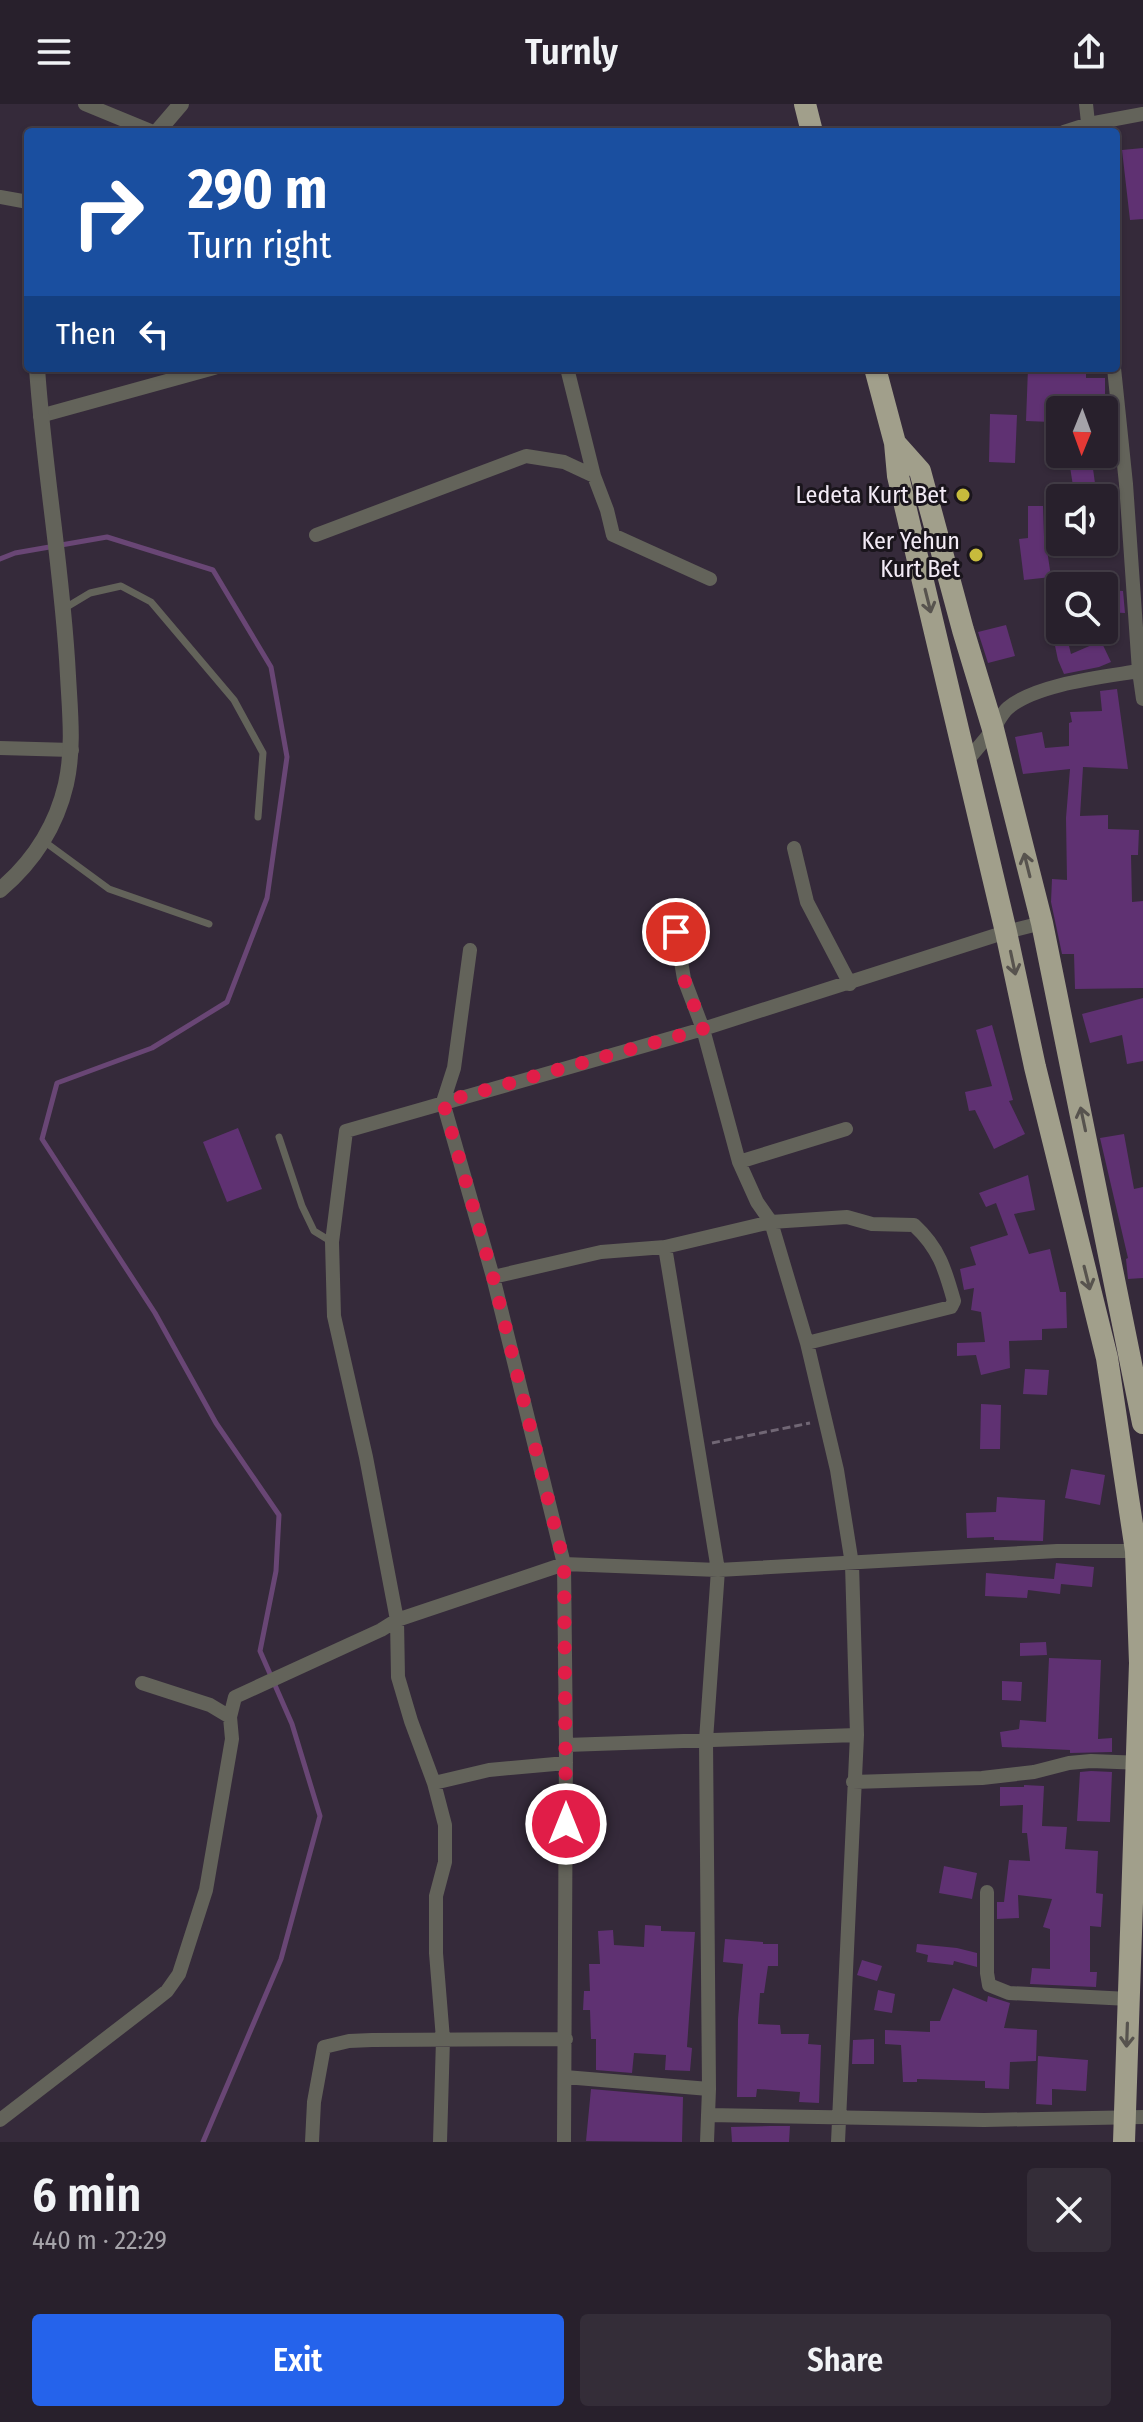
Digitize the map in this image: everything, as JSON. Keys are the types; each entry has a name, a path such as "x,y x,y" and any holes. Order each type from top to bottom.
{"highway":[{"path":"805,104 811,128"},
{"path":"876,372 895,443 898,476 1035,1067 1107,1358 1139,1551 1140,1762 1129,1999 1133,2118 1124,2142"},
{"path":"895,443 920,471 993,729 1042,923 1097,1195 1137,1352 1143,1423"},
{"path":"937,637 963,630"},
{"path":"1068,1202 1097,1195"}],"street":[{"path":"85,104 145,128"},
{"path":"159,128 181,104"},
{"path":"1086,104 1089,128 1143,114"},
{"path":"0,197 24,201"},
{"path":"0,890 23,869 45,842 66,787 72,750 65,608 40,416 37,372"},
{"path":"40,416 200,372"},
{"path":"568,372 594,476 613,535 710,579"},
{"path":"1114,372 1143,699"},
{"path":"316,535 526,456 564,462 594,476"},
{"path":"1126,484 1143,488"},
{"path":"966,762 1006,709 1037,693 1079,681 1139,671"},
{"path":"0,748 72,750"},
{"path":"794,848 807,902 850,984"},
{"path":"440,2142 443,2039 436,1953 436,1896 445,1862 445,1825 398,1677 397,1620 366,1457 334,1316 332,1242 346,1131 703,1029 1042,923"},
{"path":"676,932 684,979 703,1029 739,1162 757,1202 771,1222 807,1343 837,1470 852,1564 857,1735 838,2142"},
{"path":"470,950 454,1068 443,1102 493,1277 564,1564 564,2142"},
{"path":"739,1162 846,1129"},
{"path":"493,1277 601,1252 665,1247 771,1222 847,1217 872,1224 914,1225 942,1259 954,1301 951,1307 807,1343"},
{"path":"665,1247 718,1570 706,1740 707,2142"},
{"path":"1107,1358 1137,1352"},
{"path":"2,2116 159,1997 179,1974 206,1890 232,1739 230,1717 235,1697 397,1620 564,1564 718,1570 1057,1551 1139,1551"},
{"path":"142,1683 210,1705 230,1717"},
{"path":"566,1745 857,1735"},
{"path":"853,1782 982,1778 1034,1772 1069,1763 1140,1762"},
{"path":"434,1783 489,1770 566,1763"},
{"path":"987,1892 989,1985 1009,1993 1129,1999"},
{"path":"312,2142 314,2102 324,2047 349,2041 566,2039"},
{"path":"565,2077 709,2089"},
{"path":"708,2115 984,2120 1133,2118"}],"lane":[{"path":"65,608 90,593 121,586 151,602 234,700 263,753 258,817"},
{"path":"45,842 109,889 209,924"},
{"path":"279,1137 302,1206 314,1231 332,1242"}],"path":[{"path":"700,1446 825,1420"}],"building":[{"path":"1143,148 1143,219 1130,220 1122,150"},
{"path":"1028,372 1086,372 1086,378 1105,378 1105,396 1046,396 1046,422 1026,421"},
{"path":"990,414 1017,415 1015,463 989,462"},
{"path":"1070,468 1093,468 1095,484 1073,484"},
{"path":"1028,506 1043,506 1046,556 1050,572 1046,572 1046,578 1024,580 1019,539 1028,538"},
{"path":"1118,591 1123,591 1125,613 1118,613"},
{"path":"1006,625 1015,656 988,663 978,632"},
{"path":"1055,644 1068,644 1071,654 1094,644 1102,644 1111,662 1064,674"},
{"path":"1117,689 1128,769 1083,767 1080,816 1108,815 1108,829 1139,830 1138,855 1131,855 1132,902 1143,901 1143,988 1075,989 1074,954 1062,954 1051,902 1052,879 1067,880 1066,818 1070,769 1023,774 1015,737 1042,732 1045,748 1069,746 1070,712 1102,711 1100,691"},
{"path":"1143,998 1143,1061 1127,1064 1122,1035 1090,1043 1082,1014"},
{"path":"992,1025 1013,1100 1009,1101 1025,1134 994,1149 975,1110 969,1111 965,1092 992,1086 976,1030"},
{"path":"238,1128 262,1189 227,1202 203,1142"},
{"path":"1124,1134 1134,1189 1143,1187 1143,1278 1128,1279 1128,1258 1100,1138"},
{"path":"1028,1175 1035,1210 1014,1214 1029,1254 1050,1249 1060,1292 1066,1292 1067,1328 1042,1329 1042,1340 1009,1341 1010,1368 981,1375 976,1355 957,1356 957,1343 985,1342 981,1312 971,1310 974,1288 964,1290 960,1269 976,1265 970,1247 1008,1235 996,1203 986,1207 979,1193"},
{"path":"1025,1369 1049,1370 1047,1395 1023,1394"},
{"path":"981,1404 1001,1405 1000,1449 980,1449"},
{"path":"1071,1469 1105,1475 1100,1505 1065,1498"},
{"path":"997,1497 1045,1500 1043,1541 967,1538 966,1513 996,1512"},
{"path":"1056,1563 1094,1567 1092,1587 1061,1584 1060,1594 1028,1590 1027,1598 985,1596 986,1573 1054,1579"},
{"path":"1046,1642 1047,1655 1020,1656 1020,1643"},
{"path":"1049,1658 1101,1660 1098,1739 1112,1738 1112,1752 1070,1753 1070,1750 1002,1747 1000,1732 1019,1729 1020,1720 1046,1722"},
{"path":"1002,1681 1022,1682 1021,1701 1002,1700"},
{"path":"1080,1772 1112,1772 1110,1822 1077,1821"},
{"path":"1044,1786 1042,1826 1067,1827 1065,1849 1098,1851 1096,1893 1103,1894 1101,1927 1090,1926 1090,1972 1097,1972 1096,1987 1030,1984 1032,1968 1050,1969 1050,1929 1043,1927 1052,1899 1018,1895 1019,1918 997,1919 997,1902 1004,1902 1009,1860 1030,1861 1027,1833 1022,1833 1023,1805 1000,1806 1000,1787"},
{"path":"944,1866 977,1873 972,1899 939,1893"},
{"path":"645,1925 661,1926 661,1931 695,1932 687,2047 692,2048 690,2071 665,2070 666,2055 634,2053 632,2073 596,2070 596,2039 591,2039 590,2010 583,2010 584,1991 590,1991 589,1964 600,1964 598,1931 613,1930 614,1945 644,1947"},
{"path":"725,1939 778,1944 778,1966 768,1966 764,1993 760,1993 758,2024 780,2025 781,2034 809,2034 808,2044 821,2045 819,2103 799,2102 800,2092 757,2089 756,2097 737,2097 738,2019 743,1964 723,1962"},
{"path":"917,1944 977,1953 977,1967 954,1961 953,1965 927,1962 928,1955 916,1952"},
{"path":"862,1960 882,1966 877,1981 857,1975"},
{"path":"953,1988 987,2002 988,1996 1010,2003 1004,2028 1037,2030 1036,2061 1010,2062 1009,2089 985,2088 985,2081 917,2079 917,2082 903,2082 901,2045 885,2044 885,2030 930,2032 930,2021 940,2021"},
{"path":"878,1990 895,1994 892,2013 874,2010"},
{"path":"874,2039 874,2064 852,2064 853,2040"},
{"path":"1038,2056 1088,2060 1086,2091 1052,2089 1052,2105 1036,2104"},
{"path":"591,2089 683,2097 682,2142 586,2141"},
{"path":"790,2126 789,2142 732,2142 731,2127"}],"waterway":[{"path":"0,559 15,553 107,537 213,570 271,667 287,757 267,898 227,1002 152,1048 57,1083 42,1139 155,1313 216,1423 279,1515 276,1571 260,1651 292,1724 320,1816 281,1959 203,2142"}],"place":[{"name":"Ledeta Kurt Bet","path":"963,495"},
{"name":"Ker Yehun Kurt Bet","path":"976,555"}],"route":[{"path":"566,1824 564,1564 493,1277 443,1102 703,1029 684,979 676,932"}]}
